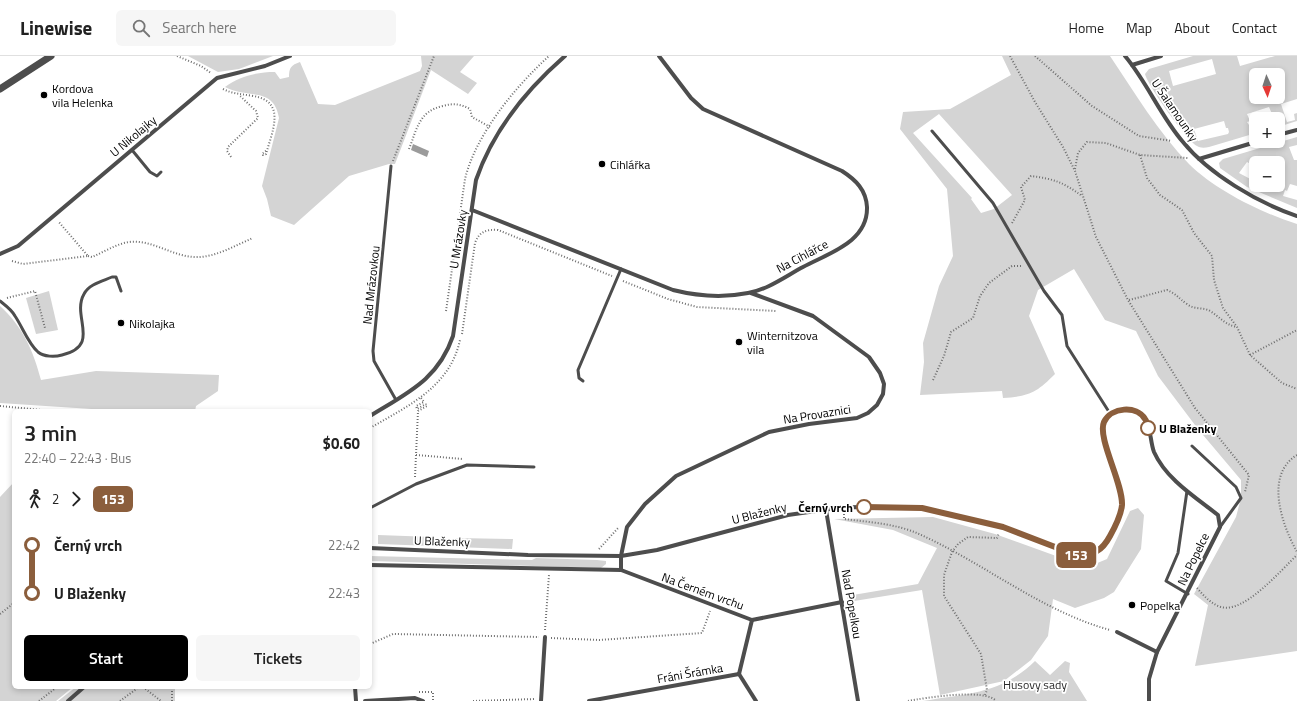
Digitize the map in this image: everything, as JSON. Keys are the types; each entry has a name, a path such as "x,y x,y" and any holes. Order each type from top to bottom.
{"street":[{"path":"0,89 51,56"},
{"name":"U Nikolajky","path":"0,254 18,246 216,78 265,66 290,56"},
{"name":"U Mrázovky","path":"372,415 428,378 438,367 450,344 476,180 484,157 497,133 515,108 547,72 565,56"},
{"name":"Na Cihlářce","path":"472,210 673,290 686,293 724,296 750,293 782,279 850,242 861,231 867,218 867,202 860,185 842,171 703,109 691,98 659,56"},
{"name":"U Šalamounky","path":"1125,56 1182,142 1199,159 1250,196 1278,210 1297,216"},
{"path":"1132,65 1161,56"},
{"path":"1285,133 1297,130"},
{"path":"1199,159 1249,144"},
{"name":"Na Provaznici","path":"621,556 627,527 645,504 676,476 769,432 809,424 857,418 868,413 877,406 883,394 884,384 880,372 869,357 813,316 750,293"},
{"path":"1111,415 1122,410 1134,410 1145,418 1154,451 1162,468 1187,491"},
{"name":"U Blaženky","path":"372,548 528,555 621,556 657,550 788,515 844,507 922,508 1003,527 1076,555 1089,556 1098,552 1105,545 1117,523 1122,506 1121,491 1103,434 1104,422 1111,415"},
{"name":"Na Popelce","path":"1149,701 1149,679 1157,652 1188,594 1220,527 1218,515 1187,491"},
{"name":"Nad Popelkou","path":"826,510 858,701"},
{"path":"372,565 549,572 621,570 621,556"},
{"name":"Na Černém vrchu","path":"621,570 752,620 842,602"},
{"name":"Fráni Šrámka","path":"589,701 739,674 752,620"},
{"path":"1117,632 1157,652"},
{"path":"542,701 545,637"},
{"path":"739,674 756,701"},
{"path":"68,701 82,689"},
{"path":"355,689 356,701"},
{"path":"365,701 414,698 423,701"}],"lane":[{"path":"932,131 993,203 1029,266 1062,316 1067,346 1111,415"},
{"path":"132,150 153,175 157,176 161,172"},
{"name":"Nad Mrázovkou","path":"391,166 373,351 374,361 396,400"},
{"path":"583,381 579,378 578,370 621,269"},
{"path":"0,299 14,314 34,348 40,354 58,356 70,353 78,348 82,342 84,336 81,303 83,294 88,288 112,277 116,277 122,291"},
{"path":"1192,446 1236,487 1241,498 1220,527"},
{"path":"372,507 409,488 448,471 467,465 479,464 534,467"},
{"path":"1187,491 1178,553 1166,582 1188,594"}],"path":[{"path":"177,56 201,66 216,78"},
{"path":"391,166 434,56"},
{"path":"1010,56 1035,102 1063,147 1074,171 1096,237 1128,300 1195,408 1249,475 1247,488 1241,498"},
{"path":"1035,56 1092,106 1139,136 1182,142"},
{"path":"223,89 232,93 261,97 271,105 275,114 275,122 267,150"},
{"path":"231,157 227,150 228,147 254,123 258,115 256,111 238,94"},
{"path":"409,149 421,120 430,109 439,106 451,104 466,106 470,109 472,117 490,127"},
{"path":"1074,171 1078,153 1087,142 1106,142 1140,155 1199,159"},
{"path":"1140,155 1147,178 1160,195 1182,210 1194,233 1212,256 1214,280 1223,308 1237,327 1250,355 1282,383 1297,389"},
{"path":"1008,229 1025,200 1021,187 1031,176 1052,178 1065,183 1083,197"},
{"path":"58,220 88,256"},
{"path":"372,427 422,398 434,388 444,375 457,349 464,325 478,235 485,231 498,230 668,299 697,307 778,311"},
{"path":"12,261 23,264 88,256 92,257 117,245 138,242 171,250 180,255 200,257 253,238"},
{"path":"933,380 944,356 951,332 972,318 980,296 989,283 1012,266 1029,266"},
{"path":"1128,300 1167,290 1179,296 1187,305 1197,309 1209,310 1228,326 1237,327"},
{"path":"0,299 35,291 45,328"},
{"path":"1250,355 1297,330"},
{"path":"415,475 418,411 427,406 426,404 417,409 416,406 424,402 422,398"},
{"path":"0,406 32,409"},
{"path":"416,454 471,460 479,464"},
{"path":"1192,584 1210,602 1222,608 1233,607 1243,603 1262,588 1297,554 1286,532 1280,505 1278,482 1288,460 1297,455"},
{"path":"844,507 844,519 879,523 918,533 1062,612 1093,625 1117,632"},
{"path":"595,550 601,547 623,523"},
{"path":"985,695 987,690 981,654 944,596 944,575 952,552 958,544 968,538 997,538 1003,527"},
{"path":"545,637 549,572 556,573"},
{"path":"0,614 12,605"},
{"path":"39,701 54,689"},
{"path":"120,701 137,689"},
{"path":"146,689 161,701"},
{"path":"172,689 172,701"},
{"path":"908,701 937,696 985,695 996,701"},
{"path":"473,701 536,699 538,696"}],"green space":[{"path":"188,56 273,56 239,69 218,72"},
{"path":"421,56 474,56 460,72 477,83 468,94 431,70 395,164 389,164 349,176 294,225 271,216 262,186 279,118 276,108 272,101 266,97 225,87 249,75 275,72 280,79 289,77 291,67 300,62 318,104 335,105 420,71 422,66"},
{"path":"1002,56 1110,56 1147,112 1167,139 1200,174 1225,192 1240,200 1269,214 1297,224 1297,651 1195,666 1208,605 1194,594 1236,517 1241,498 1241,480 1198,429 1158,376 1136,331 1105,320 1074,269 1038,290 1029,316 1055,374 1043,385 1026,395 1003,398 1002,391 920,395 924,362 923,343 939,286 953,256 947,189 900,129 903,112 950,109 1011,75","holes":["939,114 1012,195 994,209 981,213 971,199 972,198 913,133"]},
{"path":"1193,56 1237,56 1240,66 1275,56 1297,56 1297,99 1285,103 1285,68 1249,68 1249,104 1281,104 1284,112 1271,112 1269,107 1249,112 1247,114 1249,121 1247,122 1249,125 1249,135 1204,148 1197,146 1192,141 1168,112 1145,74 1149,69","holes":["1212,59 1216,74 1173,86 1169,71","1224,121 1226,128 1228,128 1228,134 1198,141 1194,129"]},
{"path":"1297,113 1297,121 1285,125 1285,116 1287,122 1295,120 1294,114"},
{"path":"1297,137 1297,145 1289,147 1294,160 1297,160 1297,186 1290,184 1287,191 1285,190 1285,156 1249,156 1249,163 1247,162 1239,173 1249,178 1249,188 1220,168 1219,163 1223,159 1260,148 1285,148 1285,141"},
{"path":"1259,192 1284,192 1283,196 1297,200 1297,208"},
{"path":"49,291 58,330 36,334 26,298"},
{"path":"0,306 15,322 31,349 41,380 96,371 219,375 218,391 196,406 195,409 92,409 0,403"},
{"path":"12,484 12,689 71,689 56,701 0,701 0,497"},
{"path":"1138,508 1144,515 1141,549 1114,592 1104,598 1075,608 1053,599 1048,636 1031,660 1004,681 940,695 922,590 848,602 847,596 918,584 937,548 893,530 834,519 933,517 995,534 1081,565 1095,564 1107,559 1130,511"},
{"path":"378,535 433,537 433,546 378,544"},
{"path":"456,538 513,539 512,549 455,547"},
{"path":"372,556 532,560 536,558 606,561 606,564 601,568 372,561"},
{"name":"Husovy sady","path":"1035,661 1050,675 1065,661 1070,663 1069,672 1087,701 923,701 969,694 996,686 1022,672"},
{"path":"73,689 175,689 175,701 58,701"}],"shaded area":[{"path":"413,144 429,151 427,157 411,150"}],"bus line":[{"name":"153","path":"864,507 922,508 1003,527 1076,555 1089,556 1098,552 1105,545 1117,523 1122,506 1121,491 1103,434 1104,422 1111,415 1122,410 1134,410 1145,418 1148,428"}],"place":[{"name":"Kordova vila Helenka","path":"44,95"},
{"name":"Cihlářka","path":"602,164"},
{"name":"Nikolajka","path":"121,323"},
{"name":"Winternitzova vila","path":"739,342"},
{"name":"U Blaženky","path":"1148,428"},
{"name":"Černý vrch","path":"864,507"},
{"name":"Popelka","path":"1132,605"}]}
